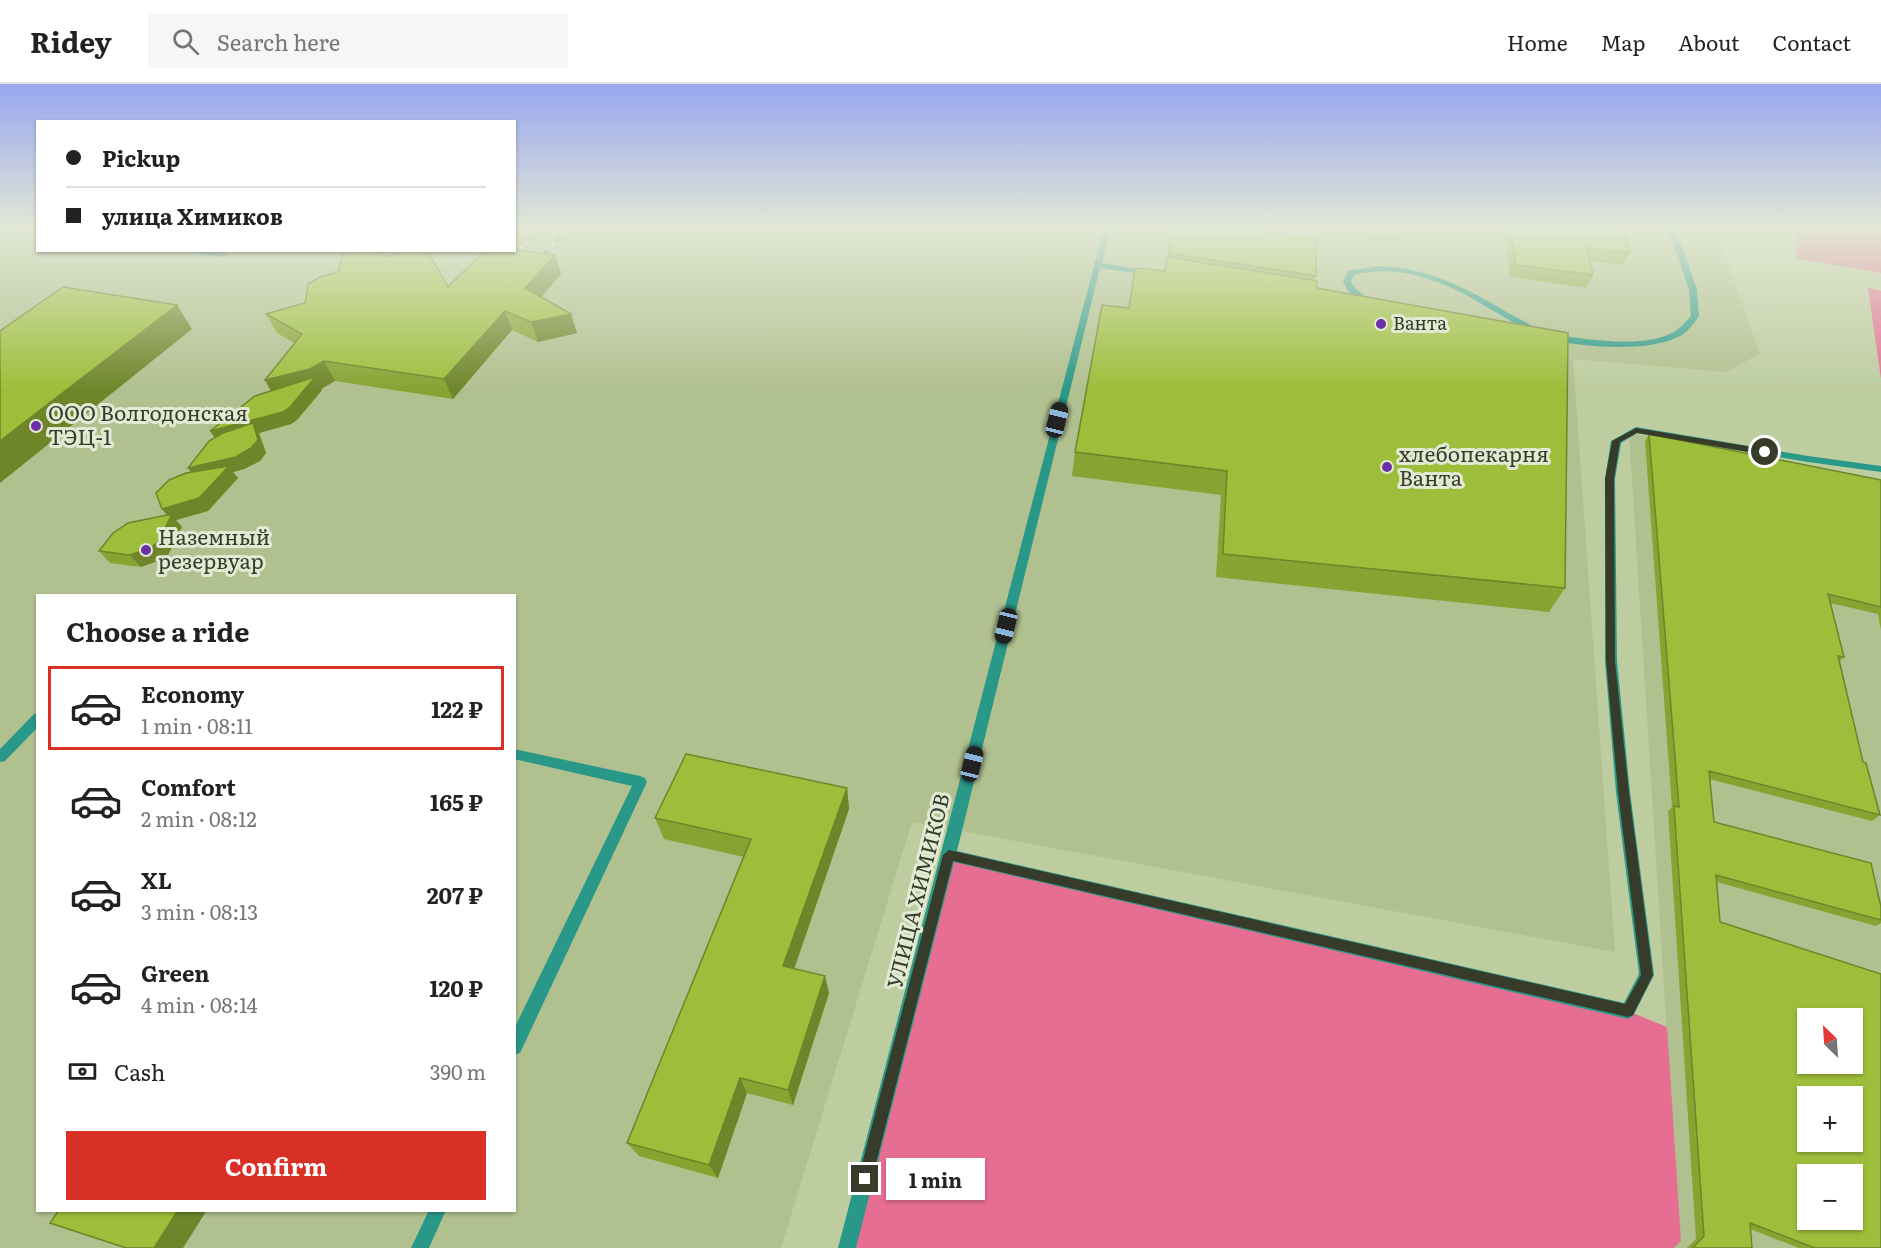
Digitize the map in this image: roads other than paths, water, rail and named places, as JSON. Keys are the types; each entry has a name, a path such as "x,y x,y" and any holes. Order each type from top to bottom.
{"street":[{"name":"УЛИЦА ХИМИКОВ","path":"847,1248 949,855 1093,281"},
{"path":"1347,281 1362,300 1380,309 1349,304"},
{"path":"1442,281 1480,298 1545,336"},
{"path":"1512,331 1613,344 1655,340 1678,334 1695,316 1690,281"},
{"path":"949,855 1628,1011 1647,975 1623,792 1611,661 1610,479 1616,441 1636,430 1881,469"},
{"path":"0,757 36,720"},
{"path":"516,754 640,782 516,1043"},
{"path":"420,1248 437,1212"}],"place":[{"name":"Ванта","path":"1381,324"},
{"name":"ООО Волгодонская ТЭЦ-1","path":"36,426"},
{"name":"хлебопекарня Ванта","path":"1387,467"},
{"name":"Наземный резервуар","path":"146,550"}]}
